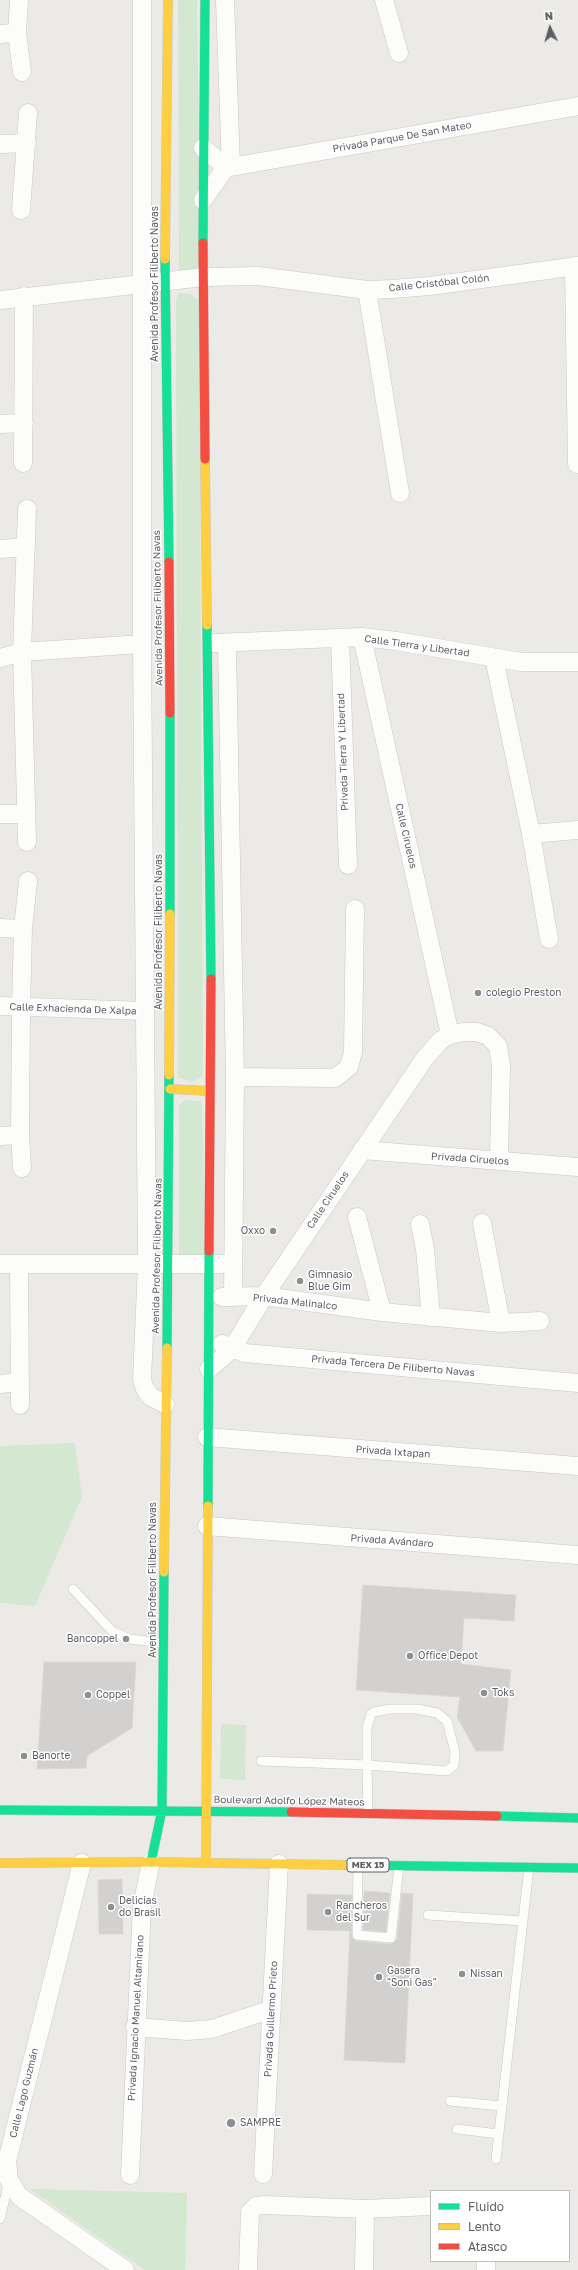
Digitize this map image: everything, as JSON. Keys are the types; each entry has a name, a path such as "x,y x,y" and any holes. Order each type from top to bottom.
{"main road":[{"name":"Avenida Profesor Filiberto Navas","path":"151,1862 162,1810 165,1404 169,1264 170,645 165,280 168,0"},
{"path":"205,0 203,148 205,501 212,1028 210,1091 210,1338 207,1437 208,1811 206,1863"},
{"path":"170,1089 210,1091"},
{"name":"Boulevard Adolfo López Mateos","path":"0,1810 162,1810 578,1818"},
{"name":"MEX 15","path":"0,1863 151,1862 529,1867 576,1869"}],"street":[{"path":"19,0 9,33 22,72"},
{"path":"142,0 142,644 147,1264 142,1380 145,1389 151,1397 165,1404"},
{"path":"203,200 228,167 225,0"},
{"path":"384,0 399,53"},
{"name":"Privada Parque De San Mateo","path":"228,167 578,106"},
{"path":"21,210 27,144 28,113"},
{"path":"0,144 27,144"},
{"path":"203,148 228,167"},
{"path":"576,266 577,464"},
{"name":"Calle Cristóbal Colón","path":"0,300 142,282 204,276 282,278 367,290 430,286 576,266"},
{"path":"367,290 400,493"},
{"path":"23,463 24,296"},
{"path":"0,424 24,423"},
{"path":"27,509 22,652 27,842"},
{"path":"0,549 26,547"},
{"name":"Calle Tierra y Libertad","path":"208,643 362,637 396,641 522,662 578,662"},
{"name":"Calle Ciruelos","path":"362,637 450,1035"},
{"name":"Privada Tierra Y Libertad","path":"340,638 348,866"},
{"path":"226,642 235,1077 233,1297"},
{"path":"0,658 22,652 142,644"},
{"path":"494,658 531,834 549,939"},
{"path":"0,814 26,814"},
{"path":"531,834 578,830"},
{"path":"22,1168 20,1135 21,1008 23,929 28,881"},
{"path":"235,1077 335,1078 349,1068 353,1052 355,909"},
{"path":"0,928 23,929"},
{"name":"Calle Exhacienda De Xalpa","path":"0,1006 21,1008 145,1011"},
{"name":"Calle Ciruelos","path":"209,1369 232,1349 264,1296 425,1058 440,1040 450,1035 463,1032 476,1032 488,1036 498,1046 501,1065 500,1161"},
{"path":"0,1136 20,1135"},
{"name":"Privada Ciruelos","path":"362,1150 578,1167"},
{"path":"357,1217 382,1312"},
{"path":"482,1223 500,1323"},
{"path":"420,1224 425,1249 431,1317"},
{"path":"0,1264 234,1264"},
{"path":"19,1264 20,1405"},
{"name":"Privada Malinalco","path":"209,1296 264,1296 382,1312 500,1323 540,1321"},
{"name":"Privada Tercera De Filiberto Navas","path":"210,1338 232,1349 245,1353 578,1383"},
{"path":"0,1384 20,1382"},
{"name":"Privada Ixtapan","path":"207,1437 578,1466"},
{"name":"Privada Avándaro","path":"207,1526 578,1555"},
{"name":"Privada Ignacio Manuel Altamirano","path":"130,2175 135,2027 142,1906 151,1862"},
{"name":"Calle Lago Guzmán","path":"9,2180 8,2161 82,1863"},
{"name":"Privada Guillermo Prieto","path":"263,2174 279,1864"},
{"path":"135,2027 188,2031 212,2029 272,2009"},
{"path":"9,2180 19,2196 125,2270"},
{"path":"248,2270 251,2209 264,2205 365,2209 430,2206"},
{"path":"364,2270 365,2209"}],"lane":[{"path":"73,1588 113,1632 130,1639 163,1643"},
{"path":"261,1761 367,1765 443,1772 450,1770 454,1765 455,1752 447,1721 437,1713 417,1709 374,1712 368,1720 367,1728 367,1765 368,1814"},
{"path":"358,1865 357,1935 391,1938 400,1866"},
{"path":"496,2159 529,1867"},
{"path":"428,1915 523,1921"},
{"path":"450,2101 501,2106"},
{"path":"457,2130 499,2134"},
{"path":"0,2219 9,2180"}],"green space":[{"path":"178,0 197,0 201,278 179,281"},
{"path":"179,293 191,294 199,301 203,1076 192,1082 178,1077 176,301"},
{"path":"185,1100 202,1101 205,1255 179,1256 179,1105"},
{"path":"75,1443 82,1497 35,1606 0,1603 0,1446"},
{"path":"221,1724 246,1725 245,1780 220,1779"},
{"path":"30,2189 187,2193 185,2270 145,2270"}],"building":[{"name":"Office Depot","path":"363,1585 516,1595 514,1621 464,1618 461,1664 511,1670 503,1751 476,1751 457,1717 460,1697 356,1690"},
{"name":"Coppel","path":"44,1662 136,1662 132,1728 87,1756 86,1768 37,1769"},
{"name":"Delicias do Brasil","path":"122,1879 123,1934 99,1934 98,1880"},
{"path":"364,1891 390,1893 386,1932 363,1930"},
{"name":"Gasera \"Soni Gas\"","path":"402,1893 413,1894 405,2063 344,2060 350,1931 307,1930 307,1894 352,1895 352,1938 356,1941 390,1944 397,1939"}],"traffic: fast":[{"path":"203,243 205,0"},
{"path":"165,259 169,562"},
{"path":"207,625 211,979"},
{"path":"170,713 170,914"},
{"path":"167,1348 169,1075"},
{"path":"208,1506 209,1251"},
{"path":"151,1862 162,1810 164,1572"},
{"path":"0,1810 291,1812"},
{"path":"497,1816 578,1818"},
{"path":"346,1865 578,1868"}],"traffic: slow":[{"path":"165,259 168,0"},
{"path":"205,459 207,625"},
{"path":"169,1075 170,914"},
{"path":"170,1089 210,1091"},
{"path":"164,1572 167,1348"},
{"path":"206,1863 208,1506"},
{"path":"0,1863 151,1862 346,1865"}],"traffic: jam":[{"path":"203,243 205,459"},
{"path":"169,562 170,713"},
{"path":"209,1251 211,979"},
{"path":"291,1812 497,1816"}],"place":[{"name":"colegio Preston","path":"478,993"},
{"name":"Oxxo","path":"273,1231"},
{"name":"Gimnasio Blue Gim","path":"300,1281"},
{"name":"Bancoppel","path":"126,1639"},
{"name":"Office Depot","path":"410,1656"},
{"name":"Toks","path":"484,1693"},
{"name":"Coppel","path":"88,1695"},
{"name":"Banorte","path":"24,1756"},
{"name":"Delicias do Brasil","path":"111,1907"},
{"name":"Rancheros del Sur","path":"328,1912"},
{"name":"Nissan","path":"462,1974"},
{"name":"Gasera \"Soni Gas\"","path":"379,1977"},
{"name":"SAMPRE","path":"231,2123"}]}
